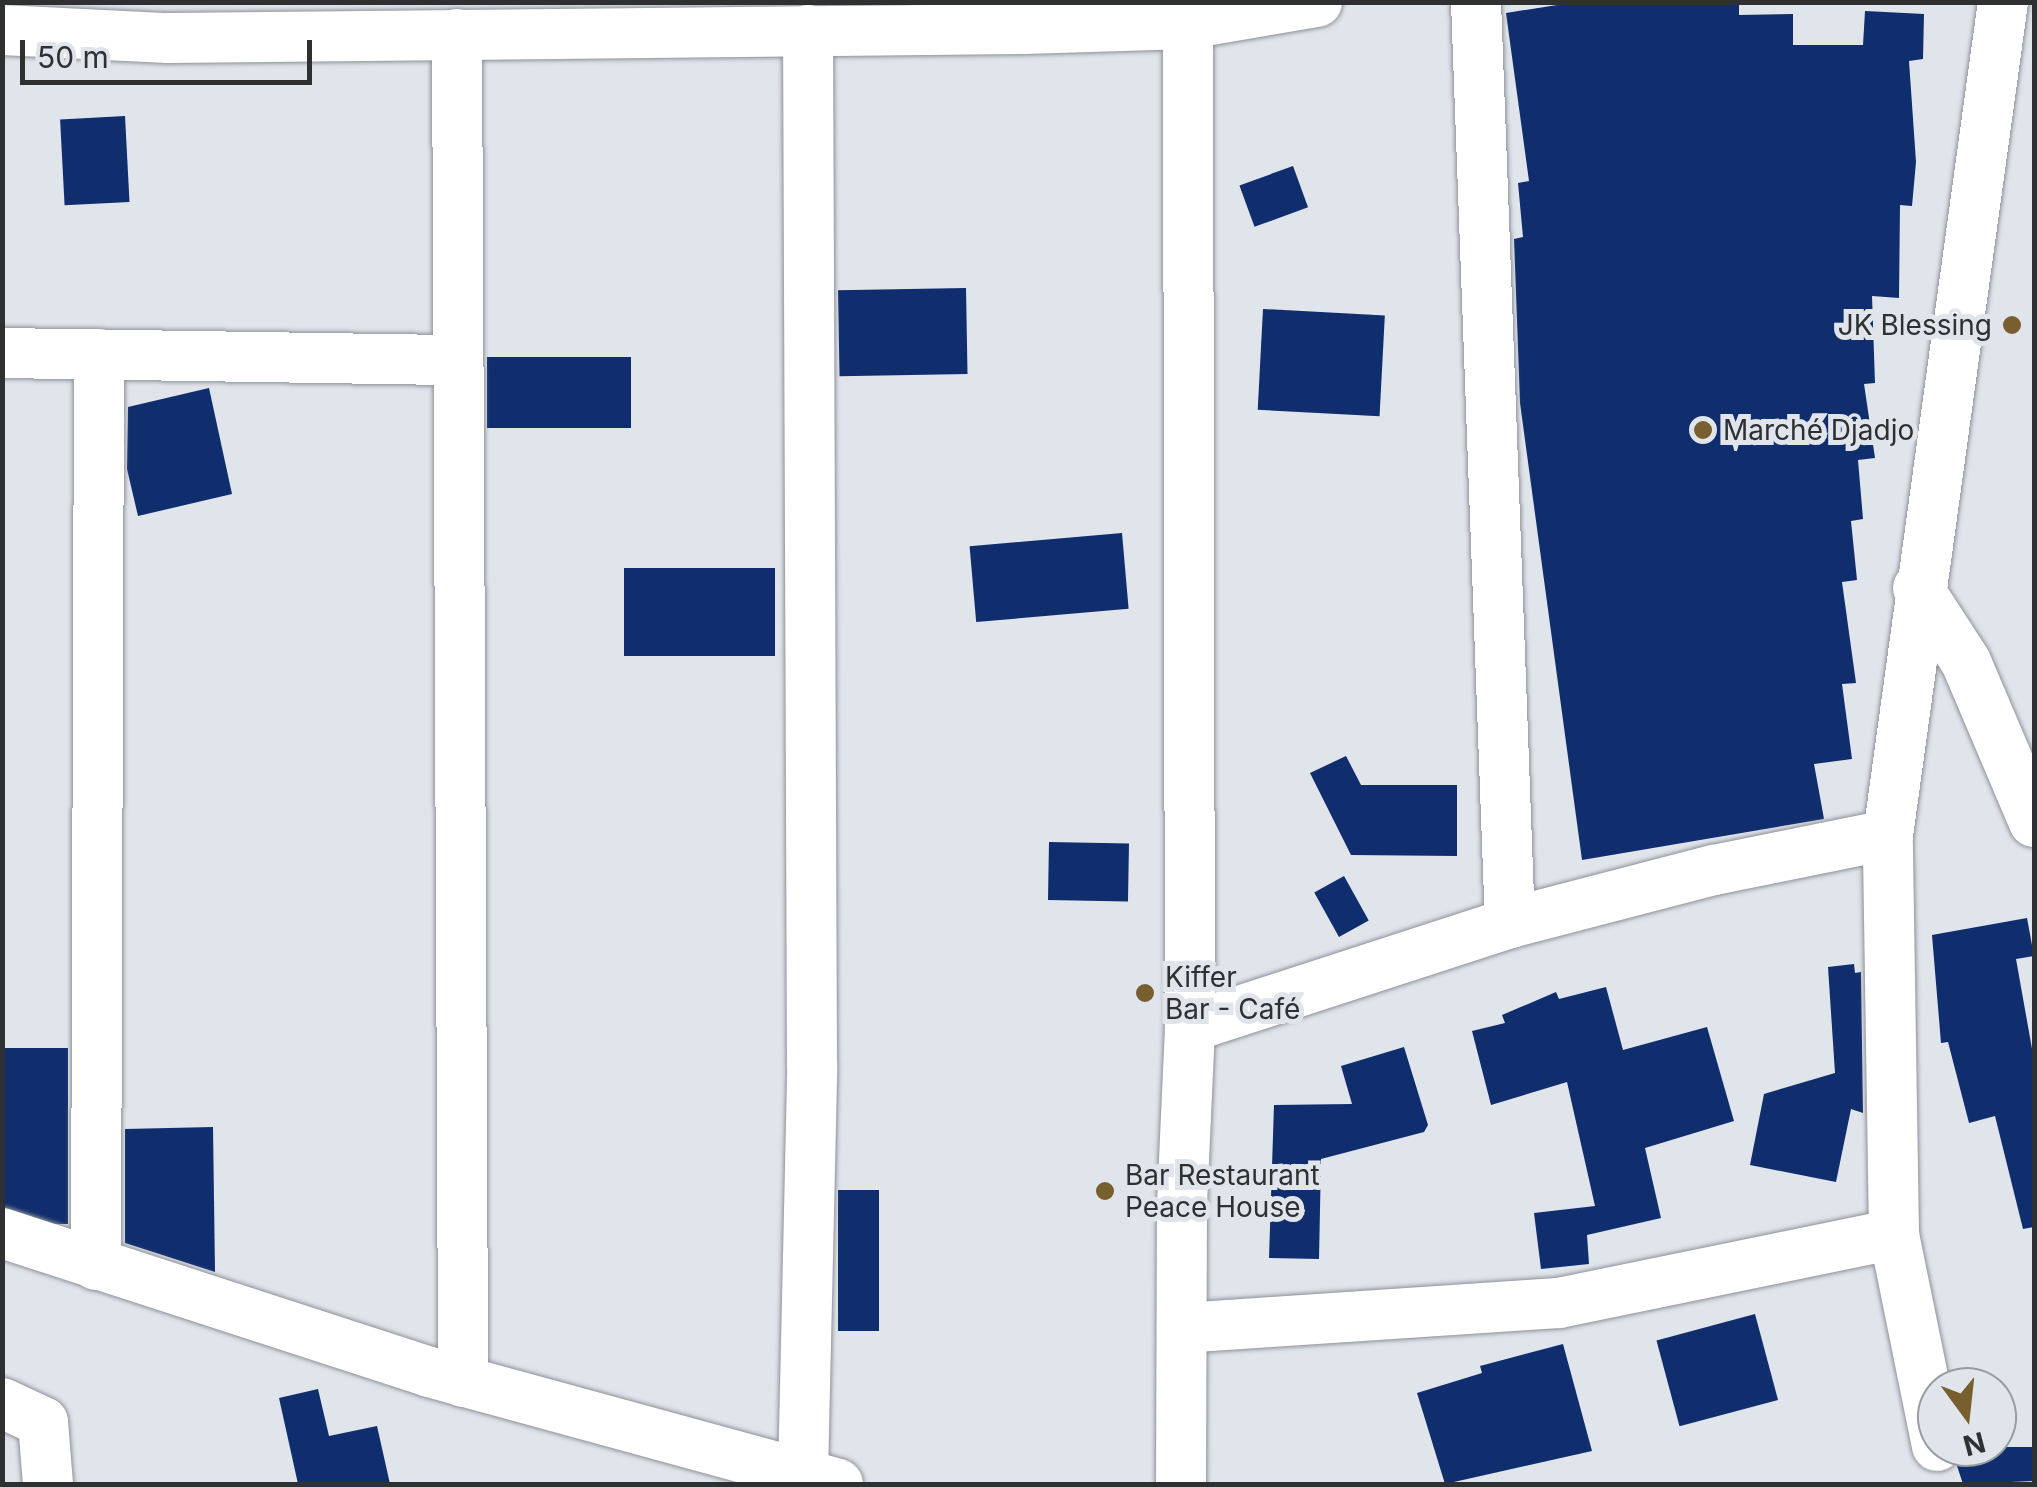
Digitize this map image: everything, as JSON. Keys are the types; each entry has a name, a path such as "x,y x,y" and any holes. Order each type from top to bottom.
{"street":[{"path":"2,30 168,38 1188,24 1316,2"},
{"path":"1476,2 1510,923"},
{"path":"1921,1367 1894,1234 1888,835 1918,588 2003,2"},
{"path":"1181,1484 1190,1027 1188,24"},
{"path":"2,1234 463,1382 821,1480 812,1065 808,30"},
{"path":"456,34 463,1382"},
{"path":"2,352 458,360"},
{"path":"96,1265 99,354"},
{"path":"1918,588 1966,662 2034,822"},
{"path":"1190,1027 1510,923 1714,870 1888,835"},
{"path":"1182,1328 1559,1304 1894,1234"},
{"path":"2,1403 43,1422 48,1484"}],"building":[{"name":"Marché Djadjo","path":"1576,2 1739,2 1739,15 1793,14 1793,45 1863,45 1865,11 1924,14 1923,59 1909,61 1916,162 1912,206 1900,205 1899,298 1872,296 1875,383 1864,384 1875,458 1858,460 1863,519 1851,521 1857,580 1842,582 1856,683 1842,684 1852,759 1814,764 1824,819 1582,860 1520,403 1514,239 1523,237 1518,183 1529,181 1506,13"},
{"path":"125,116 130,202 65,205 60,119"},
{"path":"1293,166 1308,207 1254,227 1239,185"},
{"path":"966,288 968,374 840,376 838,290"},
{"path":"1263,309 1385,315 1380,416 1258,410"},
{"path":"487,357 631,357 631,428 487,428"},
{"path":"209,388 232,494 138,516 127,469 128,407"},
{"path":"1122,533 1129,609 976,622 970,546"},
{"path":"624,568 775,568 775,656 624,656"},
{"path":"1346,756 1361,785 1457,785 1457,856 1351,855 1310,773"},
{"path":"1049,842 1129,843 1128,901 1048,900"},
{"path":"1344,876 1369,921 1339,937 1314,892"},
{"path":"2027,918 2034,956 2016,959 2034,1060 2034,1227 2023,1229 1995,1116 1969,1123 1948,1042 1941,1043 1932,935"},
{"path":"1854,964 1855,973 1861,972 1863,1113 1851,1109 1836,1182 1750,1165 1764,1094 1835,1073 1828,967"},
{"path":"1606,987 1623,1050 1707,1027 1734,1121 1645,1148 1661,1218 1587,1235 1589,1264 1541,1269 1534,1213 1595,1206 1567,1082 1491,1105 1472,1031 1505,1023 1502,1015 1556,992 1559,999"},
{"path":"1404,1047 1428,1125 1424,1132 1321,1159 1319,1259 1269,1258 1274,1105 1352,1104 1341,1066"},
{"path":"2,1048 68,1048 68,1224 2,1224"},
{"path":"213,1127 215,1272 125,1243 125,1129"},
{"path":"838,1190 879,1190 879,1331 838,1331"},
{"path":"1755,1314 1778,1400 1680,1426 1656,1340"},
{"path":"1563,1344 1592,1451 1445,1484 1417,1393 1482,1373 1480,1366"},
{"path":"318,1389 329,1436 377,1426 390,1484 298,1484 279,1398"},
{"path":"2017,1447 2034,1447 2034,1481 1963,1484 1957,1467 2017,1467"}],"place":[{"name":"JK Blessing","path":"2012,325"},
{"name":"Marché Djadjo","path":"1703,430"},
{"name":"Kiffer Bar - Café","path":"1145,993"},
{"name":"Bar Restaurant Peace House","path":"1105,1191"}]}
